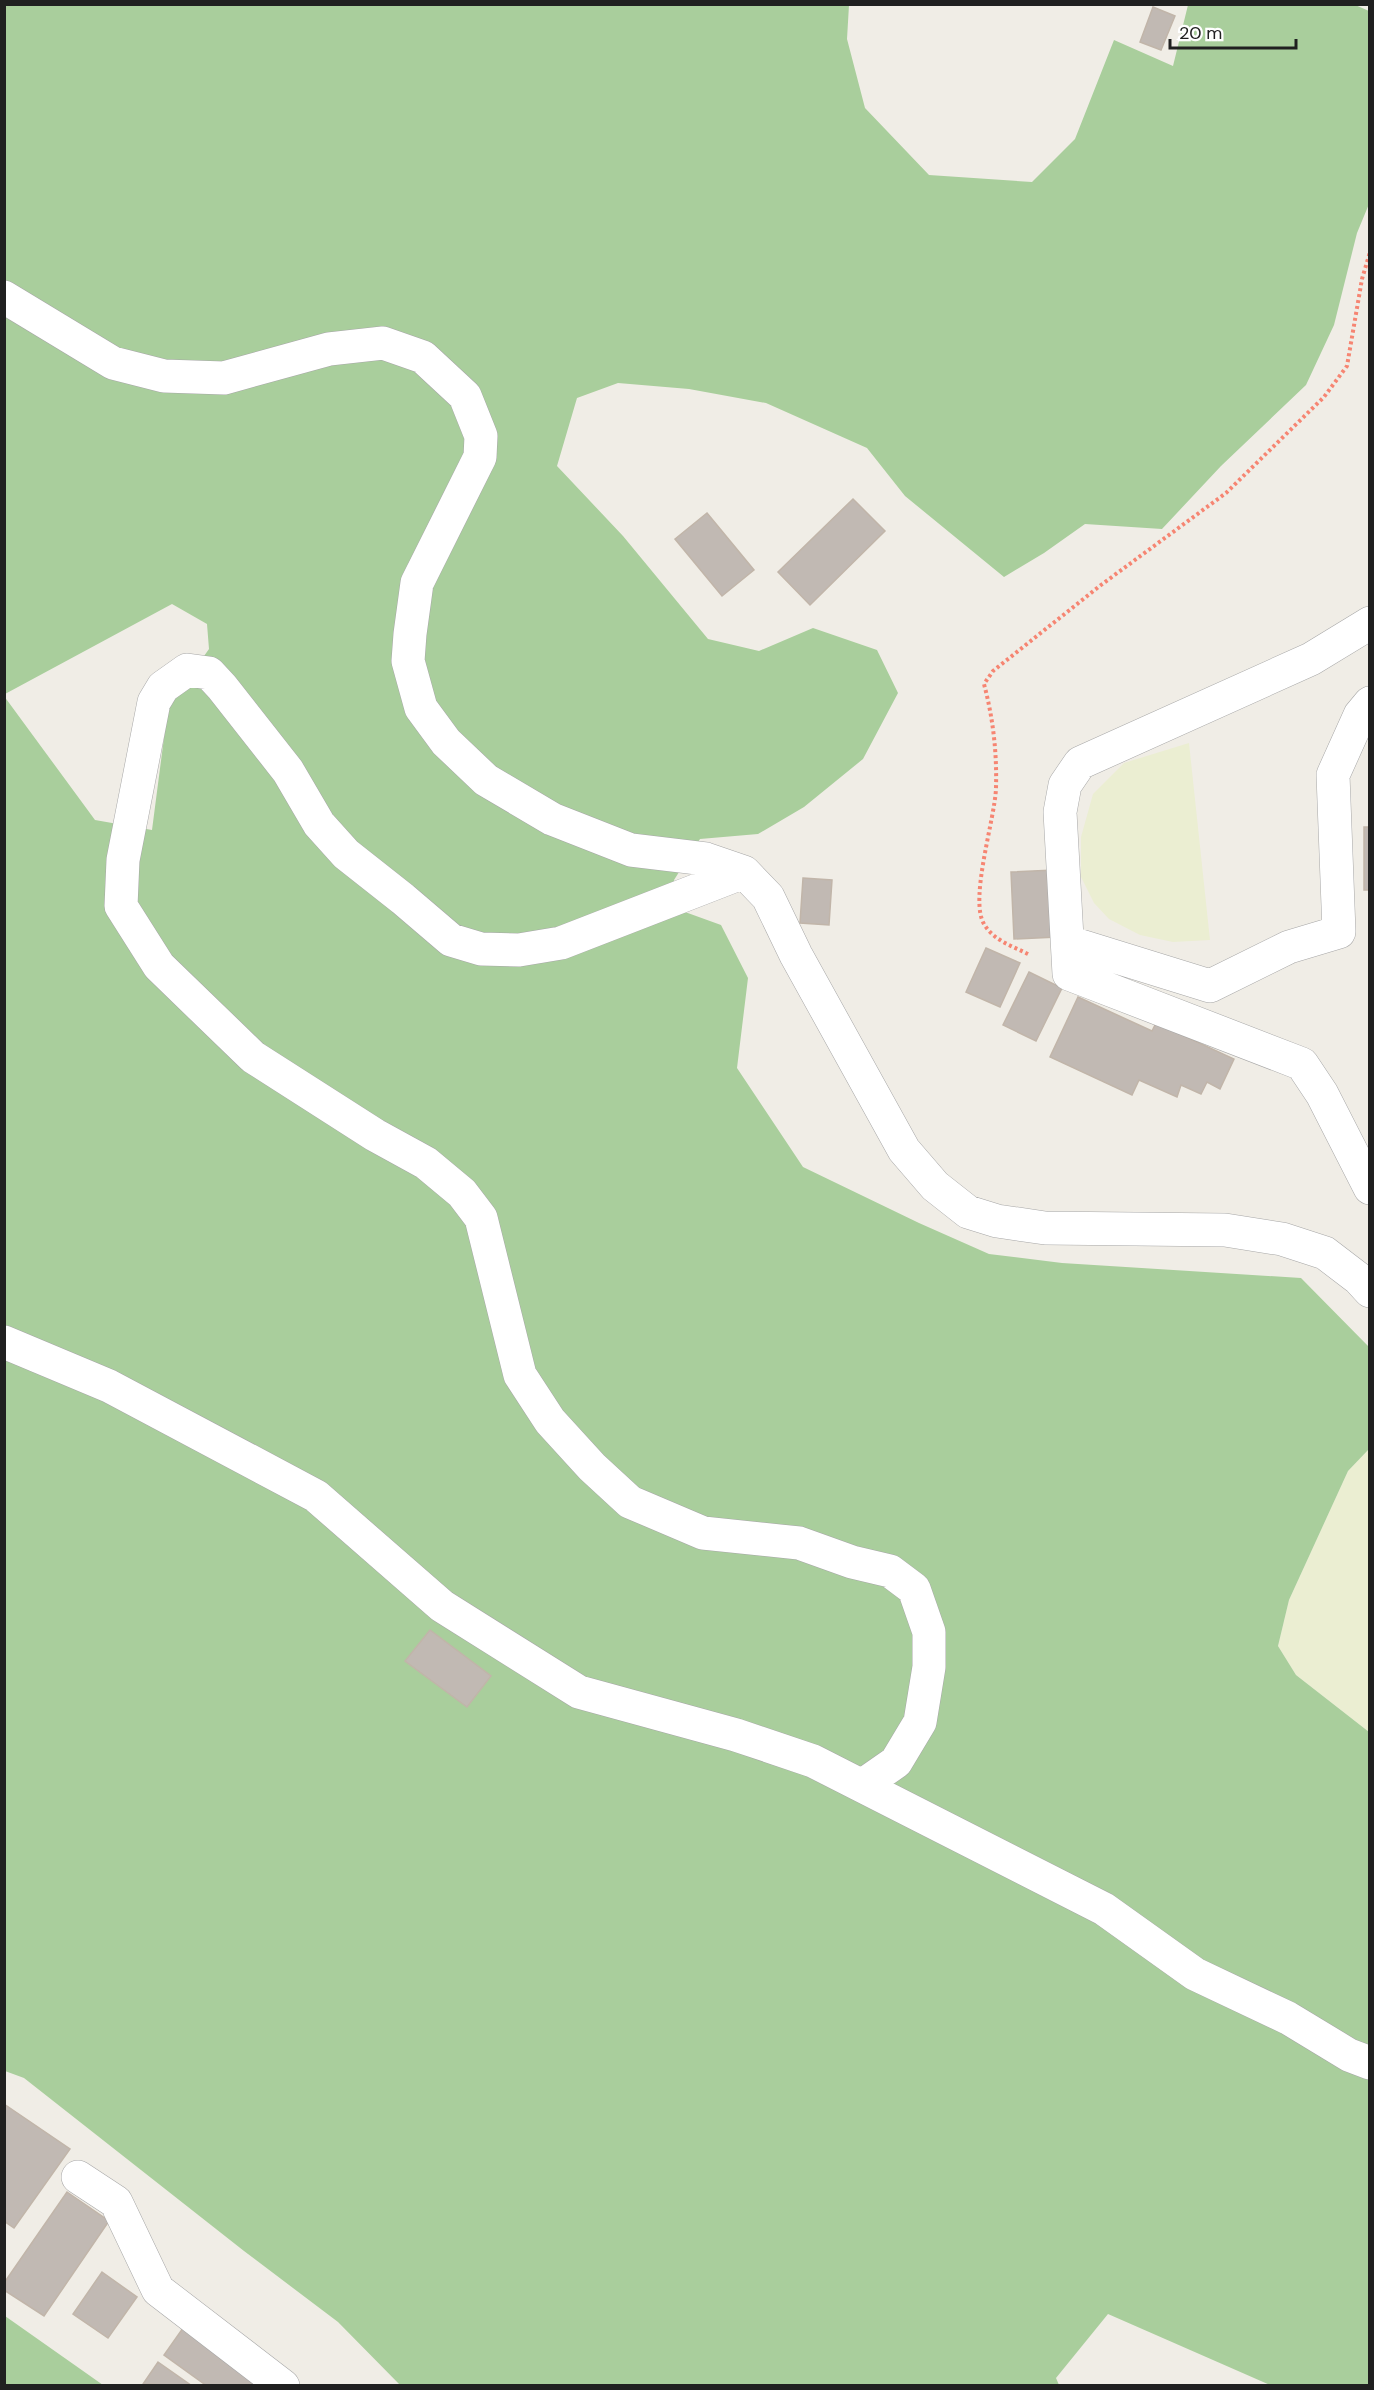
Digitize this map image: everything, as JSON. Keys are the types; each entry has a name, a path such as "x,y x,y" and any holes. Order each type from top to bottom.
{"street":[{"path":"4,297 114,363 164,376 224,378 328,349 383,343 423,357 465,396 481,436 480,457 417,583 410,634 408,661 421,708 446,742 486,780 552,819 631,850 706,859 744,872 768,897 796,955 904,1150 935,1186 968,1212 998,1221 1045,1228 1225,1230 1282,1239 1325,1253 1359,1280 1370,1292"},
{"path":"1069,958 1060,812 1065,785 1080,763 1311,659 1370,623"},
{"path":"744,872 561,943 519,950 481,949 451,940 404,898 345,854 318,824 288,771 222,687 209,673 187,670 163,687 154,702 123,860 122,906 159,966 253,1057 375,1135 426,1163 462,1193 481,1218 520,1375 550,1421 592,1467 630,1502 703,1533 799,1543 852,1562 890,1571 914,1589 928,1632 929,1667 920,1722 896,1762 863,1785"},
{"path":"1069,958 1210,986 1289,947 1339,932 1334,775 1360,715 1370,703"},
{"path":"1069,958 1302,1064 1322,1094 1370,1188"},
{"path":"4,1342 109,1386 316,1496 442,1606 579,1692 736,1735 813,1761 1104,1909 1195,1974 1288,2018 1349,2055 1370,2063"},
{"path":"78,2177 116,2202 158,2290 283,2385"}],"path":[{"path":"1069,958 995,938 982,922 979,889 996,790 994,721 984,684 993,671 1083,599 1226,493 1324,397 1347,366 1362,279 1370,252"}],"green space":[{"path":"1353,4 1369,11 1369,204 1357,233 1334,325 1306,385 1221,466 1162,529 1085,524 1044,553 1004,577 905,496 867,448 766,403 689,389 618,383 577,398 557,466 623,536 708,639 759,651 813,628 877,650 898,693 863,759 804,807 758,834 700,839 674,880 685,912 721,925 748,978 737,1068 803,1167 989,1254 1062,1263 1301,1278 1369,1347 1369,1449 1348,1471 1289,1600 1278,1646 1296,1675 1369,1732 1369,2385 1270,2385 1108,2314 1056,2378 1059,2385 400,2385 338,2322 24,2078 5,2071 4,696 95,820 152,830 168,707 209,649 207,624 172,604 5,694 5,5 849,5 847,39 865,108 929,175 1032,182 1075,139 1114,40 1173,66 1188,5"},
{"path":"1189,743 1210,940 1173,942 1140,935 1109,919 1094,903 1081,877 1081,837 1093,794 1124,763"},
{"path":"1369,1449 1369,1732 1296,1675 1278,1646 1289,1600 1348,1471"},
{"path":"5,2316 103,2385 5,2385"}],"building":[{"path":"1153,7 1175,16 1161,50 1140,42"},
{"path":"853,499 885,531 810,605 778,572"},
{"path":"707,513 754,570 722,596 675,539"},
{"path":"1364,827 1370,827 1370,890 1364,890"},
{"path":"1054,870 1057,937 1014,939 1011,872"},
{"path":"803,878 832,880 829,925 800,923"},
{"path":"986,948 1020,963 1000,1007 966,992"},
{"path":"1029,972 1062,988 1036,1041 1003,1025"},
{"path":"1078,997 1152,1031 1156,1023 1234,1059 1220,1089 1207,1082 1201,1094 1181,1085 1177,1097 1139,1080 1132,1095 1050,1057"},
{"path":"430,1630 491,1676 467,1707 405,1661"},
{"path":"4,2104 70,2149 14,2228 4,2221"},
{"path":"67,2192 109,2221 44,2316 4,2290 4,2283"},
{"path":"102,2272 137,2297 108,2338 73,2314"},
{"path":"183,2328 263,2386 207,2386 164,2355"},
{"path":"158,2362 192,2386 143,2384"}]}
